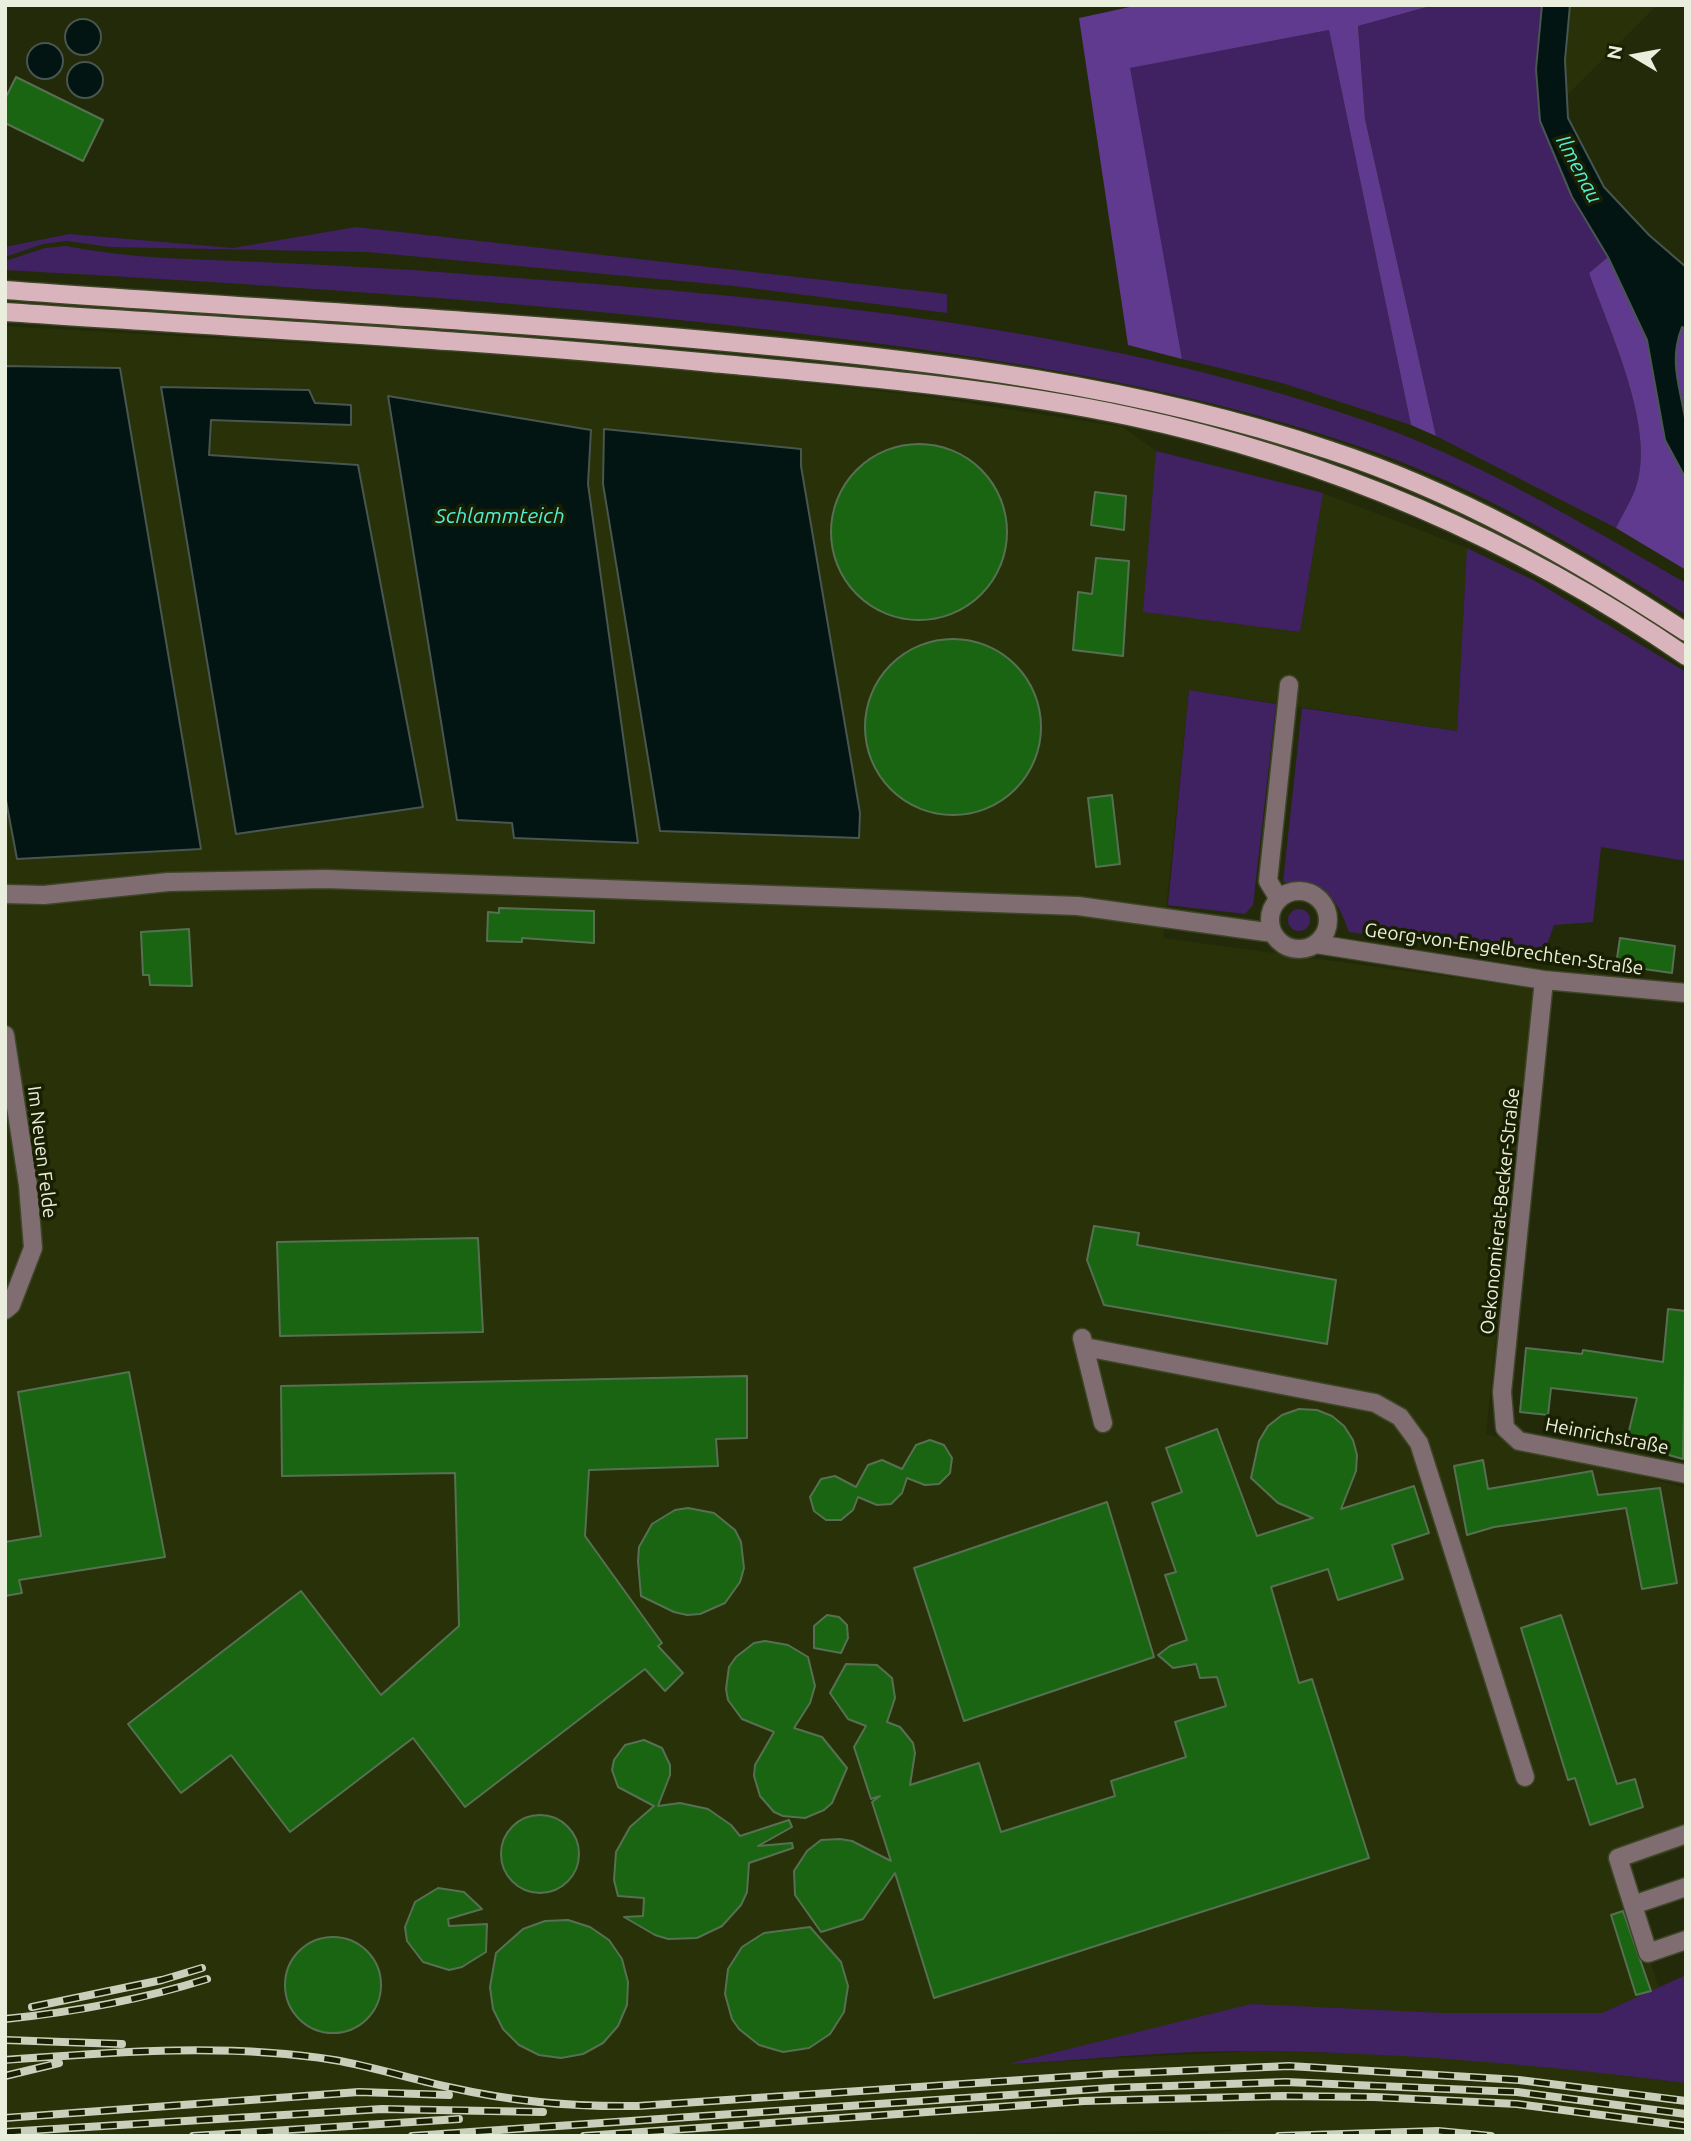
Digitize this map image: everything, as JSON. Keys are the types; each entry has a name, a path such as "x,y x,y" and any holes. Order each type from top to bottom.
{"main road":[{"path":"5,290 595,329 882,356 1129,396 1220,417 1332,450 1432,489 1513,527 1593,571 1686,632"},
{"path":"5,312 595,352 878,379 1035,399 1125,415 1215,436 1289,459 1424,508 1505,547 1573,585 1686,656"}],"street":[{"path":"1279,899 1268,881 1289,685"},
{"name":"Georg-von-Engelbrechten-Straße","path":"5,894 44,895 168,883 326,879 1078,906 1273,933 1284,945 1293,949 1316,944 1544,980 1686,993"},
{"path":"1273,933 1270,914 1279,899 1293,891 1302,891 1319,898 1327,911 1328,923 1324,936 1316,944"},
{"name":"Oekonomierat-Becker-Straße","path":"1519,1441 1505,1428 1502,1392 1544,980"},
{"name":"Im Neuen Felde","path":"5,1035 28,1185 33,1248 10,1305 5,1310"},
{"path":"1103,1423 1084,1342 1375,1403 1400,1417 1419,1443 1525,1777"},
{"name":"Heinrichstraße","path":"1519,1441 1686,1474"},
{"path":"1686,1834 1618,1858 1648,1953 1686,1940"},
{"path":"1633,1905 1686,1887"}],"shaded area":[{"path":"1139,5 1434,5 1358,26 1365,119 1436,436 1411,425 1329,30 1130,68 1182,359 1128,345 1079,18"},
{"path":"1434,5 1542,5 1536,69 1572,197 1608,257 1589,273 1618,351 1636,410 1640,466 1635,490 1616,528 1436,436 1365,119 1358,26"},
{"path":"1570,5 1657,5 1566,96 1565,60"},
{"path":"1329,30 1411,425 1282,383 1182,359 1129,68"},
{"path":"356,227 947,294 947,313 734,286 367,252 110,247 67,241 43,244 5,257 5,247 69,234 233,248"},
{"path":"66,246 138,256 423,271 701,293 925,319 1037,337 1147,359 1256,387 1363,420 1488,473 1686,583 1686,615 1528,521 1404,463 1288,424 1140,387 914,348 668,319 384,294 5,270 5,261 45,248"},
{"path":"1608,257 1647,341 1665,440 1686,479 1686,570 1616,528 1635,490 1640,466 1640,439 1628,381 1589,273"},
{"path":"5,326 595,360 923,396 1123,427 1156,451 1144,612 1300,632 1323,493 1467,548 1457,731 1189,690 1163,938 1533,988 1486,1434 1686,1488 1686,1847 1622,1869 1659,1989 1602,2013 1444,2013 1013,2064 1249,2051 1394,2054 1530,2063 1686,2083 1686,2136 1178,2136 1238,2130 820,2136 5,2136"},
{"path":"1683,326 1686,329 1686,423 1677,387 1675,362"},
{"path":"1156,451 1323,493 1300,632 1143,612"},
{"path":"1467,548 1535,581 1686,672 1686,861 1601,847 1593,922 1554,925 1543,956 1349,932 1333,899 1318,890 1283,882 1302,708 1457,731"},
{"path":"1189,690 1276,704 1253,905 1245,914 1168,905"},
{"path":"1299,909 1307,912 1310,920 1307,928 1299,931 1291,928 1288,920 1291,912"},
{"path":"1686,1975 1686,2083 1469,2061 1307,2052 1191,2052 1008,2064 1251,2004 1444,2013 1602,2013"}],"water":[{"name":"Ilmenau","path":"1542,5 1570,5 1565,60 1568,118 1604,187 1649,235 1686,267 1686,329 1682,327 1678,340 1676,364 1686,424 1686,479 1665,440 1647,340 1608,257 1572,197 1540,121 1536,69"},
{"path":"83,19 96,24 101,37 96,50 83,55 70,50 65,37 70,24"},
{"path":"45,43 58,48 63,61 58,74 45,79 32,74 27,61 32,48"},
{"path":"85,62 98,67 103,80 98,93 85,98 72,93 67,80 72,67"},
{"path":"5,366 120,368 201,849 17,859 5,795"},
{"path":"161,387 309,390 315,403 351,405 351,425 211,420 209,455 358,465 423,807 236,834"},
{"name":"Schlammteich","path":"388,396 591,430 588,484 638,843 514,838 512,823 457,820"},
{"path":"604,429 801,449 801,466 860,813 859,838 660,831 603,484"}],"building":[{"path":"16,77 103,120 83,161 5,123 5,99"},
{"path":"919,444 953,451 981,470 1000,498 1007,532 1000,566 981,594 953,613 919,620 885,613 857,594 838,566 831,532 838,498 857,470 885,451"},
{"path":"1095,492 1126,496 1124,530 1091,525"},
{"path":"1096,558 1129,561 1123,656 1073,650 1078,592 1092,594"},
{"path":"953,639 987,646 1015,665 1034,693 1041,727 1034,761 1015,789 987,808 953,815 919,808 891,789 872,761 865,727 872,693 891,665 919,646"},
{"path":"1112,795 1120,864 1096,867 1088,798"},
{"path":"499,908 594,911 594,943 522,938 522,942 487,941 488,912 499,913"},
{"path":"189,929 192,986 150,985 149,975 143,975 141,932"},
{"path":"1620,938 1675,946 1672,973 1616,965"},
{"path":"1094,1226 1139,1233 1137,1245 1336,1280 1327,1344 1104,1305 1087,1260"},
{"path":"478,1238 483,1332 280,1336 277,1242"},
{"path":"1668,1309 1686,1311 1683,1459 1626,1443 1637,1398 1551,1388 1548,1415 1520,1412 1526,1348 1582,1354 1583,1350 1663,1362"},
{"path":"129,1372 165,1557 19,1580 22,1593 5,1596 5,1542 41,1536 18,1392"},
{"path":"747,1376 747,1438 716,1439 718,1466 589,1470 585,1536 662,1643 658,1646 683,1673 665,1691 645,1669 465,1807 413,1738 290,1832 231,1755 181,1793 128,1724 301,1591 381,1695 459,1626 455,1473 282,1476 281,1386"},
{"path":"1299,1409 1317,1410 1332,1416 1344,1426 1353,1440 1357,1455 1356,1471 1341,1509 1414,1486 1429,1533 1392,1545 1403,1579 1338,1600 1328,1569 1271,1587 1299,1683 1312,1679 1369,1858 934,1998 895,1873 863,1919 821,1932 795,1895 794,1871 807,1851 821,1840 840,1839 852,1841 891,1861 872,1802 880,1796 871,1799 854,1747 866,1726 848,1719 830,1693 846,1664 877,1665 892,1678 895,1698 887,1722 900,1727 913,1743 915,1753 910,1785 979,1763 1001,1832 1115,1796 1111,1781 1186,1757 1175,1722 1226,1706 1217,1677 1200,1678 1196,1664 1173,1668 1158,1655 1170,1646 1187,1640 1165,1575 1176,1572 1152,1503 1182,1492 1166,1448 1217,1429 1257,1536 1313,1518 1278,1503 1251,1478 1259,1441 1268,1426 1282,1415"},
{"path":"930,1440 944,1445 952,1458 950,1473 939,1484 925,1485 907,1478 902,1493 891,1504 877,1505 858,1497 853,1510 841,1520 826,1520 814,1511 810,1497 821,1479 835,1476 856,1487 868,1465 882,1460 902,1469 916,1445"},
{"path":"1483,1460 1488,1489 1592,1471 1598,1495 1660,1488 1677,1583 1642,1589 1626,1508 1494,1527 1467,1535 1454,1466"},
{"path":"1107,1502 1154,1657 964,1721 914,1568"},
{"path":"688,1508 714,1513 735,1530 741,1542 744,1568 740,1582 725,1603 700,1614 687,1615 674,1612 641,1596 638,1561 639,1547 652,1524 675,1510"},
{"path":"827,1615 839,1617 847,1625 848,1638 841,1653 814,1648 814,1626"},
{"path":"1561,1615 1617,1784 1635,1779 1643,1807 1590,1825 1575,1778 1568,1780 1521,1628"},
{"path":"765,1641 788,1645 808,1657 815,1686 810,1703 794,1728 822,1737 847,1768 832,1803 824,1810 805,1818 783,1816 774,1812 760,1796 754,1776 755,1765 774,1732 742,1719 728,1700 726,1689 729,1667 736,1657 754,1643"},
{"path":"644,1740 662,1748 670,1765 670,1775 658,1806 680,1803 708,1809 731,1825 740,1836 789,1820 792,1827 758,1846 792,1843 793,1848 749,1863 747,1892 741,1905 722,1926 697,1938 668,1939 655,1935 624,1917 643,1916 644,1898 618,1896 614,1880 616,1852 630,1827 654,1806 618,1787 612,1770 614,1760 625,1745"},
{"path":"540,1815 555,1818 567,1827 576,1839 579,1854 576,1869 567,1881 555,1890 540,1893 525,1890 513,1881 504,1869 501,1854 504,1839 513,1827 525,1818"},
{"path":"438,1888 464,1892 482,1909 448,1919 449,1926 487,1924 486,1952 462,1967 449,1970 423,1962 407,1941 405,1927 415,1902"},
{"path":"1623,1911 1651,1991 1636,1995 1611,1915"},
{"path":"568,1920 590,1927 609,1940 622,1959 628,1982 627,2005 618,2026 603,2043 583,2054 561,2058 539,2055 519,2045 503,2029 493,2009 490,1987 496,1953 523,1929 545,1921"},
{"path":"810,1927 841,1962 848,1986 844,2012 830,2034 809,2048 783,2052 759,2045 739,2029 732,2019 725,1994 728,1969 742,1947 764,1933"},
{"path":"333,1937 351,1941 367,1951 377,1967 381,1985 377,2003 367,2019 351,2029 333,2033 315,2029 299,2019 289,2003 285,1985 289,1967 299,1951 315,1941"}],"railway":[{"path":"32,2007 162,1980 202,1968"},
{"path":"5,2019 107,2004 207,1979"},
{"path":"5,2040 122,2044"},
{"path":"5,2060 211,2050 293,2055 349,2063 499,2097 591,2106 638,2106 1110,2074 1289,2066 1519,2080 1686,2101"},
{"path":"5,2076 59,2063"},
{"path":"412,2136 1111,2088 1286,2082 1517,2092 1686,2114"},
{"path":"5,2118 359,2092 449,2095"},
{"path":"584,2136 1084,2101 1282,2096 1374,2097 1517,2104 1686,2126"},
{"path":"5,2132 382,2109 543,2112"},
{"path":"193,2136 459,2119"},
{"path":"1279,2136 1438,2131 1491,2136"}]}
